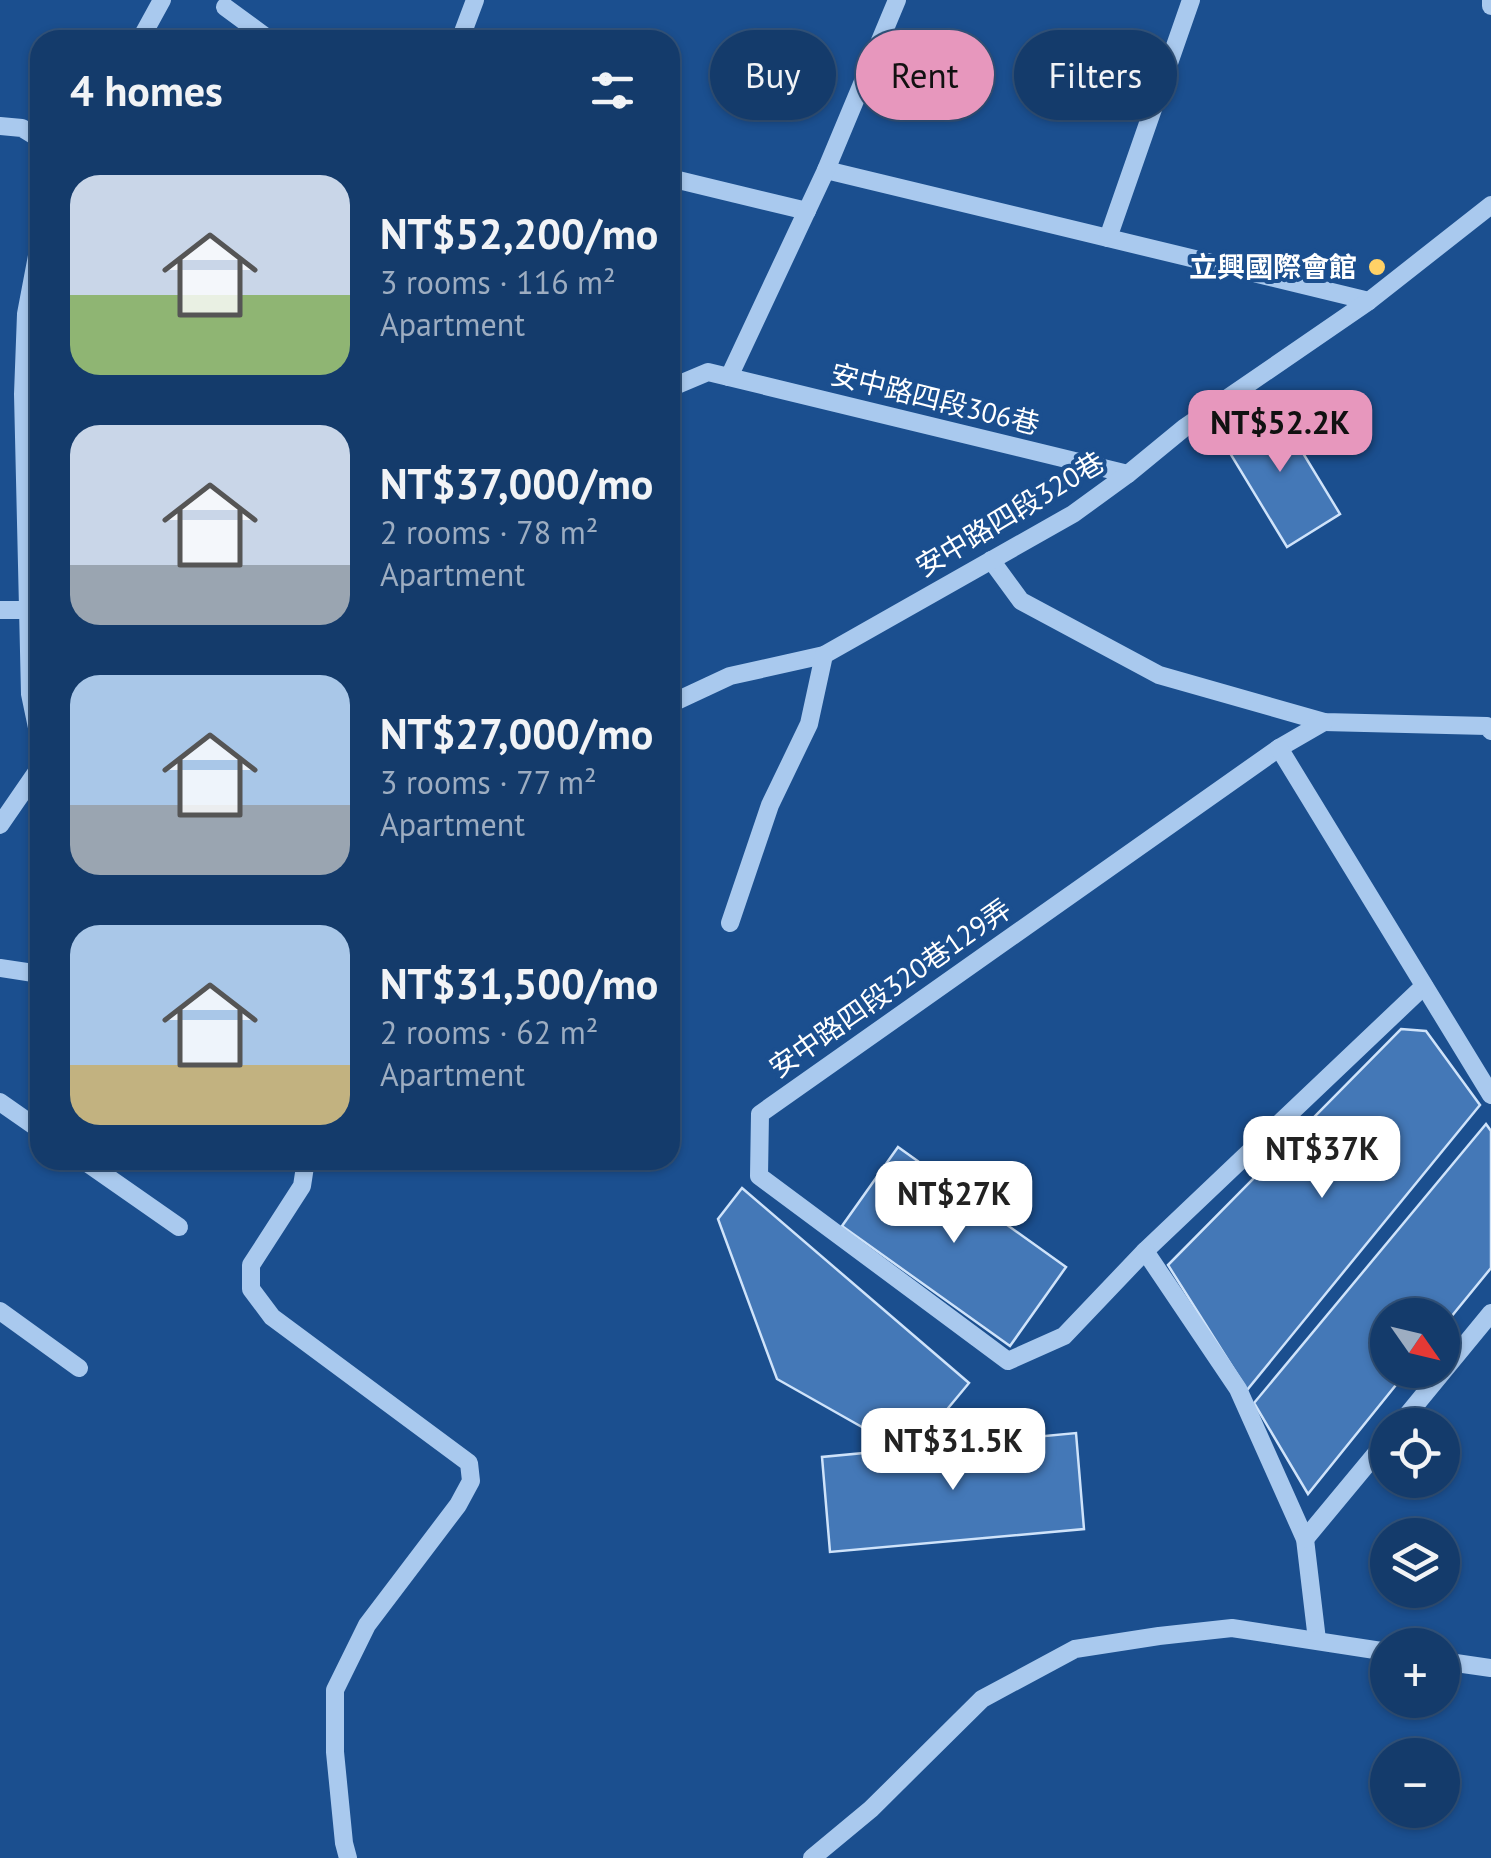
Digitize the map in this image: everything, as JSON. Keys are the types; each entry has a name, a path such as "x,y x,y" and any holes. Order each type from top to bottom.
{"lane":[{"path":"146,30 162,0"},
{"path":"464,30 475,0"},
{"path":"680,384 708,372 728,377 826,170 896,0"},
{"path":"1108,238 1191,0"},
{"path":"227,2 259,30"},
{"path":"0,126 22,128 30,133"},
{"path":"826,170 1369,302"},
{"path":"680,180 807,211"},
{"name":"安中路四段320巷","path":"680,699 730,676 824,654 1073,514 1184,428 1369,302 1491,205"},
{"path":"30,293 24,394 30,694"},
{"name":"安中路四段306巷","path":"728,377 1128,474"},
{"path":"991,560 1021,601 1160,675 1324,722 1490,727"},
{"path":"0,610 28,610"},
{"path":"730,923 770,805 809,724 824,654"},
{"name":"安中路四段320巷129弄","path":"1324,722 1278,748 760,1114 759,1176 1008,1361 1064,1336 1144,1251 1424,986"},
{"path":"1278,748 1491,1094"},
{"path":"0,824 30,782"},
{"path":"0,968 30,972"},
{"path":"0,1102 30,1123"},
{"path":"97,1170 179,1227"},
{"path":"304,1170 302,1186 251,1265 251,1289 272,1317 469,1463 471,1481 458,1505 366,1625 335,1690 335,1752 348,1858"},
{"path":"1144,1251 1238,1390 1305,1538 1318,1640"},
{"path":"0,1311 79,1368"},
{"path":"1413,1408 1491,1314"},
{"path":"1305,1538 1370,1460"},
{"path":"812,1858 871,1809 982,1699 1075,1648 1232,1628 1370,1649"},
{"path":"1460,1663 1491,1668"}],"building":[{"path":"1272,402 1340,514 1287,547 1219,435"},
{"path":"1401,1029 1426,1031 1480,1105 1247,1390 1168,1265"},
{"path":"1486,1124 1491,1131 1491,1268 1460,1306 1460,1298 1370,1298 1370,1388 1393,1388 1377,1408 1370,1408 1370,1417 1308,1494 1254,1403"},
{"path":"898,1147 1066,1267 1010,1346 842,1226"},
{"path":"742,1188 969,1383 920,1442 892,1444 777,1379 718,1219"},
{"path":"1076,1433 1084,1529 830,1552 822,1457"}],"place":[{"name":"立興國際會館","path":"1377,267"}]}
